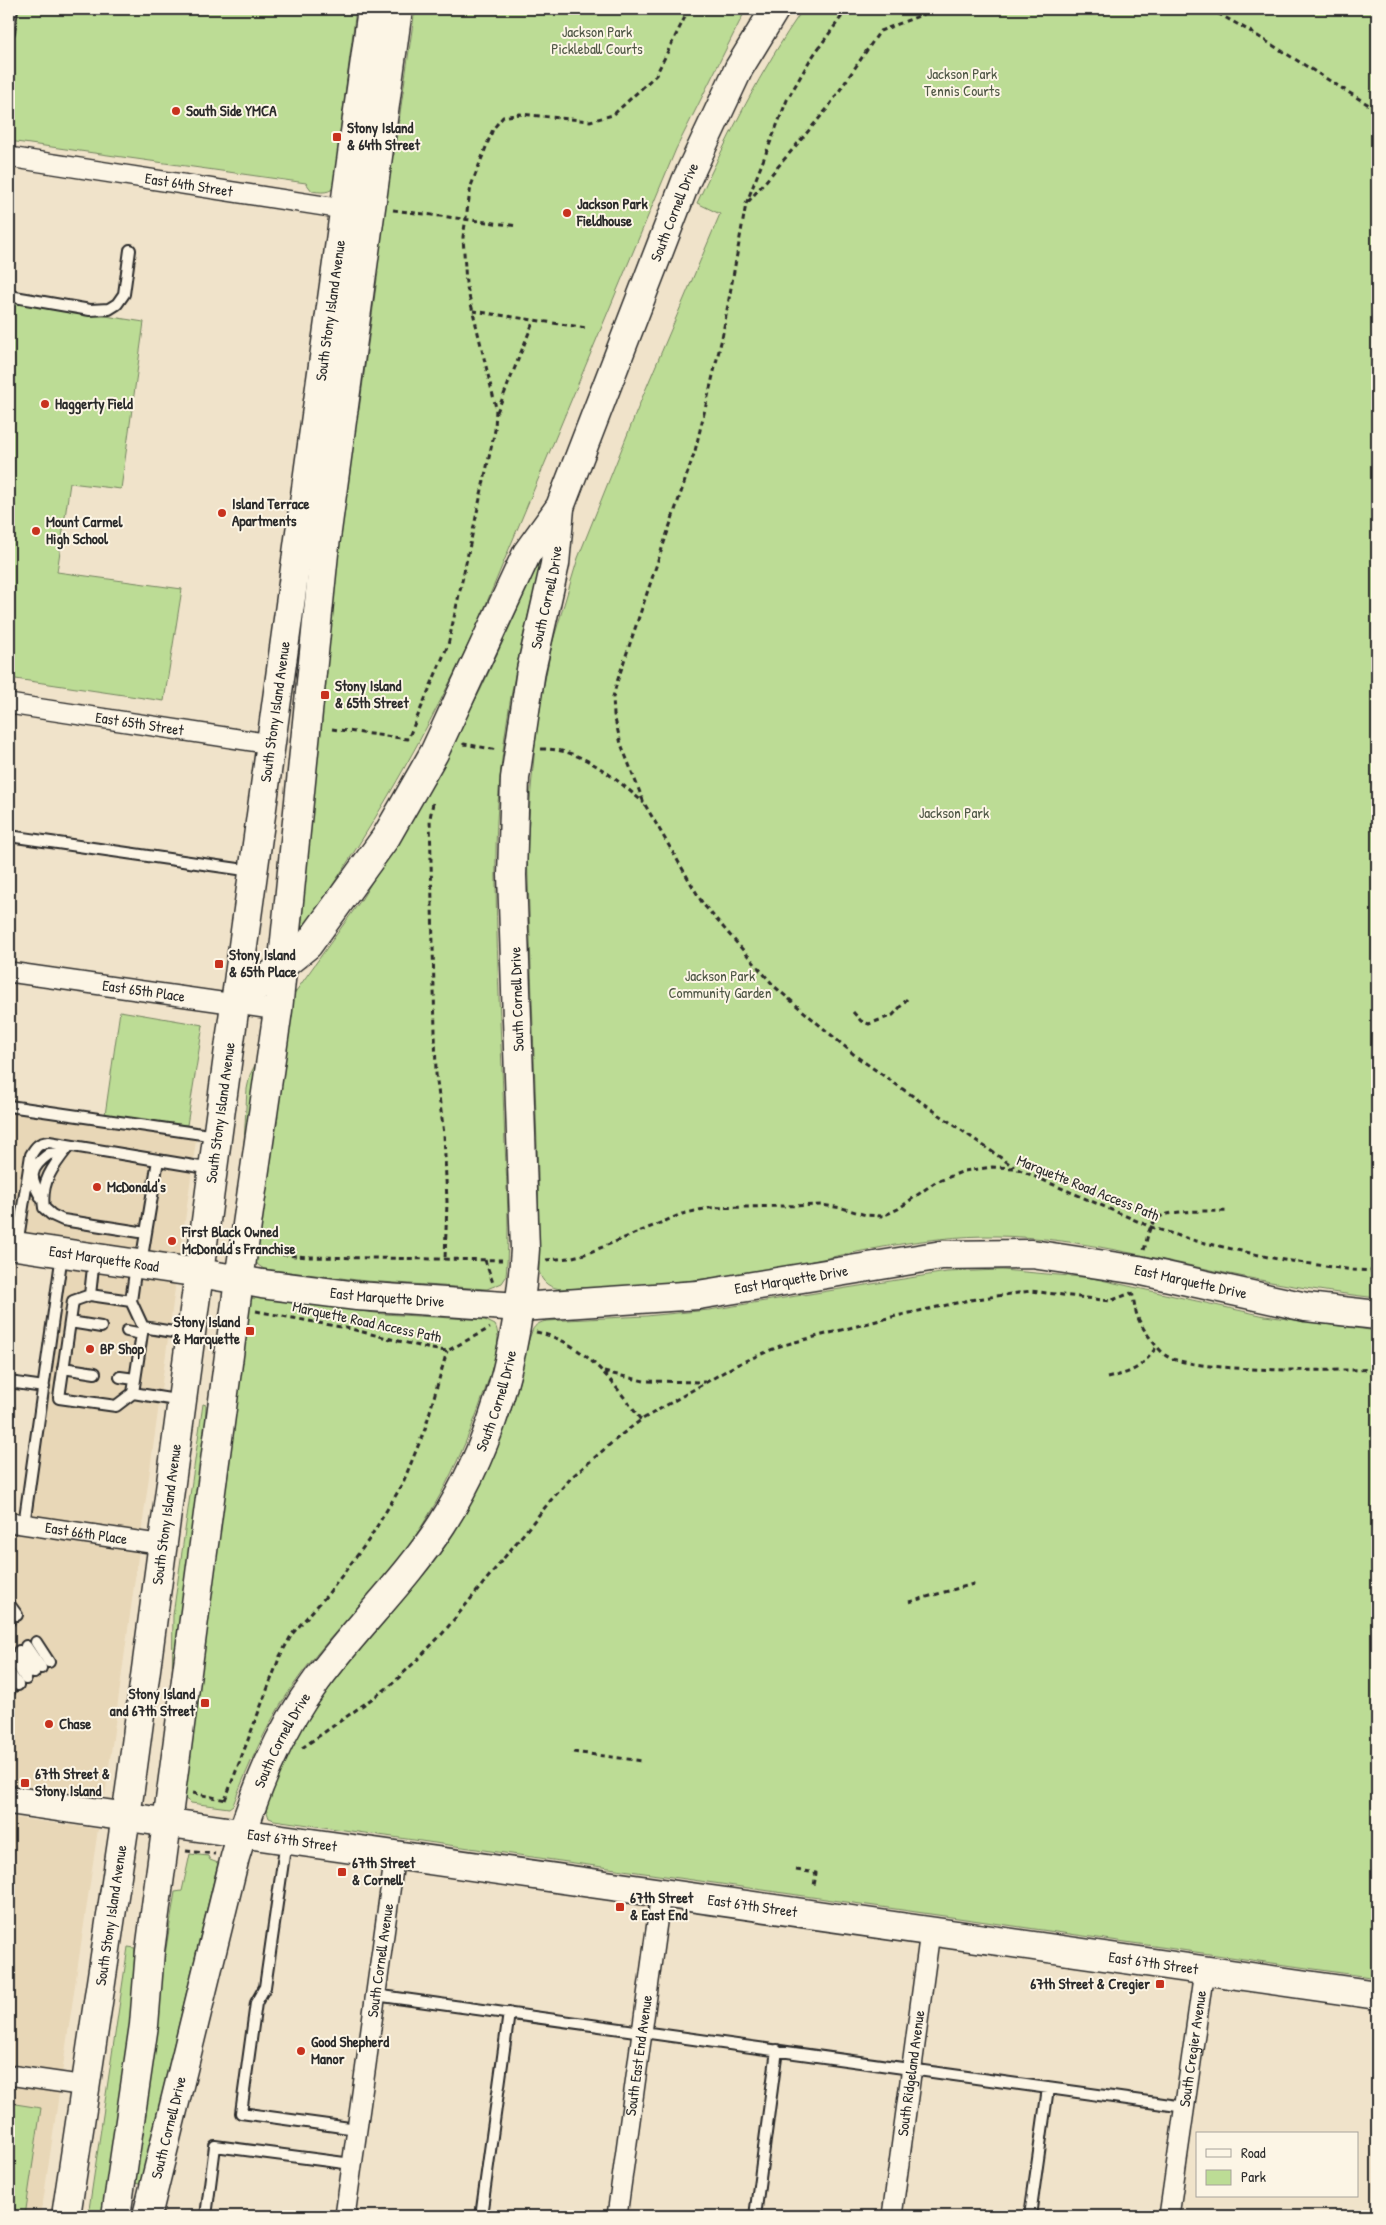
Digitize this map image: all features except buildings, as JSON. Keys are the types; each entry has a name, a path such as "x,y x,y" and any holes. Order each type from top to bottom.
{"main road":[{"name":"South Stony Island Avenue","path":"66,2216 126,1817 164,1545 252,871 300,538 372,9"},
{"name":"South Stony Island Avenue","path":"116,2216 144,2024 150,1951 239,1280 278,1010 324,553 380,211 398,9"},
{"name":"South Cornell Drive","path":"235,1004 308,945 386,837 434,754 527,553 560,507 686,181 739,68 775,9"},
{"name":"South Cornell Drive","path":"147,2216 242,1834 267,1766 300,1705 322,1673 424,1552 443,1522 469,1476 484,1442 508,1368 520,1306 525,1249 512,874 515,778 531,670 555,564 560,507"},
{"name":"East Marquette Road","path":"13,1246 200,1273"},
{"name":"East Marquette Drive","path":"200,1273 357,1296 520,1306 698,1295 754,1288 942,1255 986,1253 1032,1254 1069,1258 1138,1270 1306,1307 1377,1314"},
{"name":"East 67th Street","path":"9,1800 1377,1995"}],"street":[{"name":"East 64th Street","path":"9,157 344,209 380,211"},
{"name":"East 65th Street","path":"9,704 271,744"},
{"name":"East 65th Place","path":"9,972 278,1010"},
{"name":"East 66th Place","path":"17,1524 164,1545"},
{"name":"South Cornell Avenue","path":"345,2216 394,1855"},
{"name":"South East End Avenue","path":"617,2216 662,1893"},
{"name":"South Ridgeland Avenue","path":"892,2216 930,1932"},
{"name":"South Cregier Avenue","path":"1169,2216 1204,1970"},
{"path":"9,2075 86,2086"}],"lane":[{"path":"9,32 12,9"},
{"path":"9,296 90,310 109,309 117,304 124,294 130,250"},
{"path":"9,836 252,871"},
{"path":"9,1106 217,1136"},
{"path":"13,1246 31,1154 35,1147 41,1143 66,1149 158,1160 213,1169"},
{"path":"66,1149 48,1175 44,1189 44,1208 52,1215 63,1220 146,1233"},
{"path":"43,1200 33,1182 32,1174 41,1159 48,1154 66,1149"},
{"path":"131,1301 90,1295 73,1301 59,1398 116,1406 133,1393 143,1331 131,1301 146,1233 158,1160"},
{"path":"17,1524 44,1387 62,1253"},
{"path":"90,1295 94,1258"},
{"path":"70,1322 101,1327"},
{"path":"127,1332 143,1331 192,1335"},
{"path":"63,1368 95,1373"},
{"path":"120,1376 135,1379"},
{"path":"9,1382 44,1387"},
{"path":"133,1393 183,1401"},
{"path":"9,1604 12,1619"},
{"path":"27,1678 23,1649 27,1678"},
{"path":"9,1672 27,1678"},
{"path":"286,1840 264,1987 256,2003 241,2114 357,2129"},
{"path":"375,1995 1184,2107"},
{"path":"480,2216 509,2013"},
{"path":"755,2216 777,2050"},
{"path":"1030,2216 1048,2088"},
{"path":"206,2216 215,2146 352,2164"}],"path":[{"path":"332,729 408,739 448,645 495,430 496,415 488,374 466,283 463,237 471,186 493,129 504,117 520,114 590,121 613,115 656,75 689,9"},
{"path":"847,9 810,60 787,100 746,204 722,338 695,451 616,682 613,697 614,715 621,744 644,803 703,904 775,987 857,1057 1015,1168"},
{"path":"746,204 827,110 880,32 924,14 927,9"},
{"path":"1210,9 1248,30 1377,110"},
{"path":"380,211 518,226"},
{"path":"473,311 587,328"},
{"path":"496,415 534,320"},
{"path":"460,750 464,744 502,750"},
{"path":"548,749 583,757 618,780 644,803"},
{"path":"436,795 430,818 433,985 436,1074 444,1134 447,1202 445,1259"},
{"path":"853,1012 861,1021 869,1024 892,1015 907,999"},
{"name":"Marquette Road Access Path","path":"539,1260 569,1258 588,1253 682,1214 708,1208 822,1205 842,1208 866,1215 883,1216 898,1209 934,1183 964,1171 992,1167 1015,1168 1151,1227 1192,1240 1277,1259 1354,1270 1377,1271"},
{"path":"1142,1255 1151,1227 1156,1220 1167,1213 1229,1211"},
{"path":"261,1253 308,1257 508,1260"},
{"path":"485,1260 495,1287"},
{"path":"1134,1286 1132,1292 1138,1318 1157,1346 1177,1362 1221,1367 1334,1372 1377,1370"},
{"path":"300,1750 390,1686 416,1661 458,1614 551,1500 580,1470 641,1420 705,1382 736,1365 780,1346 896,1316 970,1300 1031,1291 1110,1301 1132,1292"},
{"name":"Marquette Road Access Path","path":"258,1312 351,1329 431,1349 447,1350 495,1325"},
{"path":"532,1331 569,1343 595,1362 641,1420"},
{"path":"1107,1378 1131,1372 1146,1362 1157,1346"},
{"path":"225,1800 284,1648 292,1634 328,1594 368,1540 402,1485 424,1429 447,1350"},
{"path":"604,1372 644,1381 705,1382"},
{"path":"909,1602 977,1583"},
{"path":"573,1752 644,1761"},
{"path":"186,1792 234,1802"},
{"path":"180,1850 218,1855"},
{"path":"796,1870 816,1873 814,1886"}],"shaded area":[{"path":"12,1106 197,1133 180,1257 9,1232 9,1127"},
{"path":"61,1266 176,1281 105,1796 9,1783 9,1509 26,1512"},
{"path":"9,1817 98,1829 41,2216 9,2216"}],"green space":[{"name":"South Side YMCA","path":"9,9 356,9 338,148 342,155 336,184 328,191 312,191 306,183 9,141"},
{"name":"Jackson Park Pickleball Courts","path":"415,9 746,9 676,149 479,621 460,662 397,781 351,857 301,931 299,930 349,425 359,410 378,272 372,264 386,162 394,155"},
{"name":"Jackson Park","path":"803,9 1377,9 1377,1298 1267,1281 1075,1243 1049,1239 997,1236 912,1242 772,1269 668,1283 562,1289 547,1284 540,1275 527,849 538,716 552,644 578,558 642,398 720,214 697,203 746,104 773,56"},
{"name":"Mount Carmel High School","path":"9,301 144,322 121,489 70,483 57,572 182,589 164,701 9,678"},
{"path":"541,558 543,560 522,640 507,720 498,802 496,843 498,982 508,1211 506,1277 502,1283 487,1289 366,1281 264,1269 254,1259 291,998 361,900 429,788 481,689"},
{"path":"120,1011 203,1025 187,1125 105,1115"},
{"path":"260,1055 242,1180 247,1089 250,1075"},
{"path":"1002,1270 1092,1278 1265,1316 1377,1331 1377,1978 269,1818 266,1809 267,1799 281,1768 315,1708 441,1552 470,1504 490,1465 501,1438 517,1389 529,1339 536,1325 547,1321 646,1316 709,1310 947,1272"},
{"path":"255,1297 383,1314 485,1320 495,1325 498,1338 494,1363 471,1430 451,1474 428,1516 401,1556 316,1655 290,1690 265,1732 233,1805 229,1808 191,1803 184,1798 248,1301"},
{"path":"203,1404 206,1405 204,1475 172,1693 173,1615"},
{"path":"190,1854 208,1856 210,1860 218,1863 140,2184 129,2182 175,1892 182,1891"},
{"path":"128,1947 135,1948 131,2036 102,2216 88,2216"},
{"path":"9,2103 41,2108 25,2216 9,2216"}],"place":[{"name":"South Side YMCA","path":"176,111"},
{"name":"Stony Island & 64th Street","path":"337,137"},
{"name":"Jackson Park Fieldhouse","path":"567,213"},
{"name":"Haggerty Field","path":"45,404"},
{"name":"Island Terrace Apartments","path":"222,513"},
{"name":"Mount Carmel High School","path":"36,531"},
{"name":"Stony Island & 65th Street","path":"325,695"},
{"name":"Stony Island & 65th Place","path":"219,964"},
{"name":"McDonald's","path":"97,1187"},
{"name":"First Black Owned McDonald's Franchise","path":"172,1241"},
{"name":"Stony Island & Marquette","path":"250,1331"},
{"name":"BP Shop","path":"90,1349"},
{"name":"Stony Island and 67th Street","path":"205,1703"},
{"name":"Chase","path":"49,1724"},
{"name":"67th Street & Stony Island","path":"25,1783"},
{"name":"67th Street & Cornell","path":"342,1872"},
{"name":"67th Street & East End","path":"620,1907"},
{"name":"67th Street & Cregier","path":"1160,1984"},
{"name":"Good Shepherd Manor","path":"301,2051"}],"park label":[{"name":"Jackson Park Tennis Courts","path":"962,82"},
{"name":"Jackson Park Community Garden","path":"720,984"}]}
